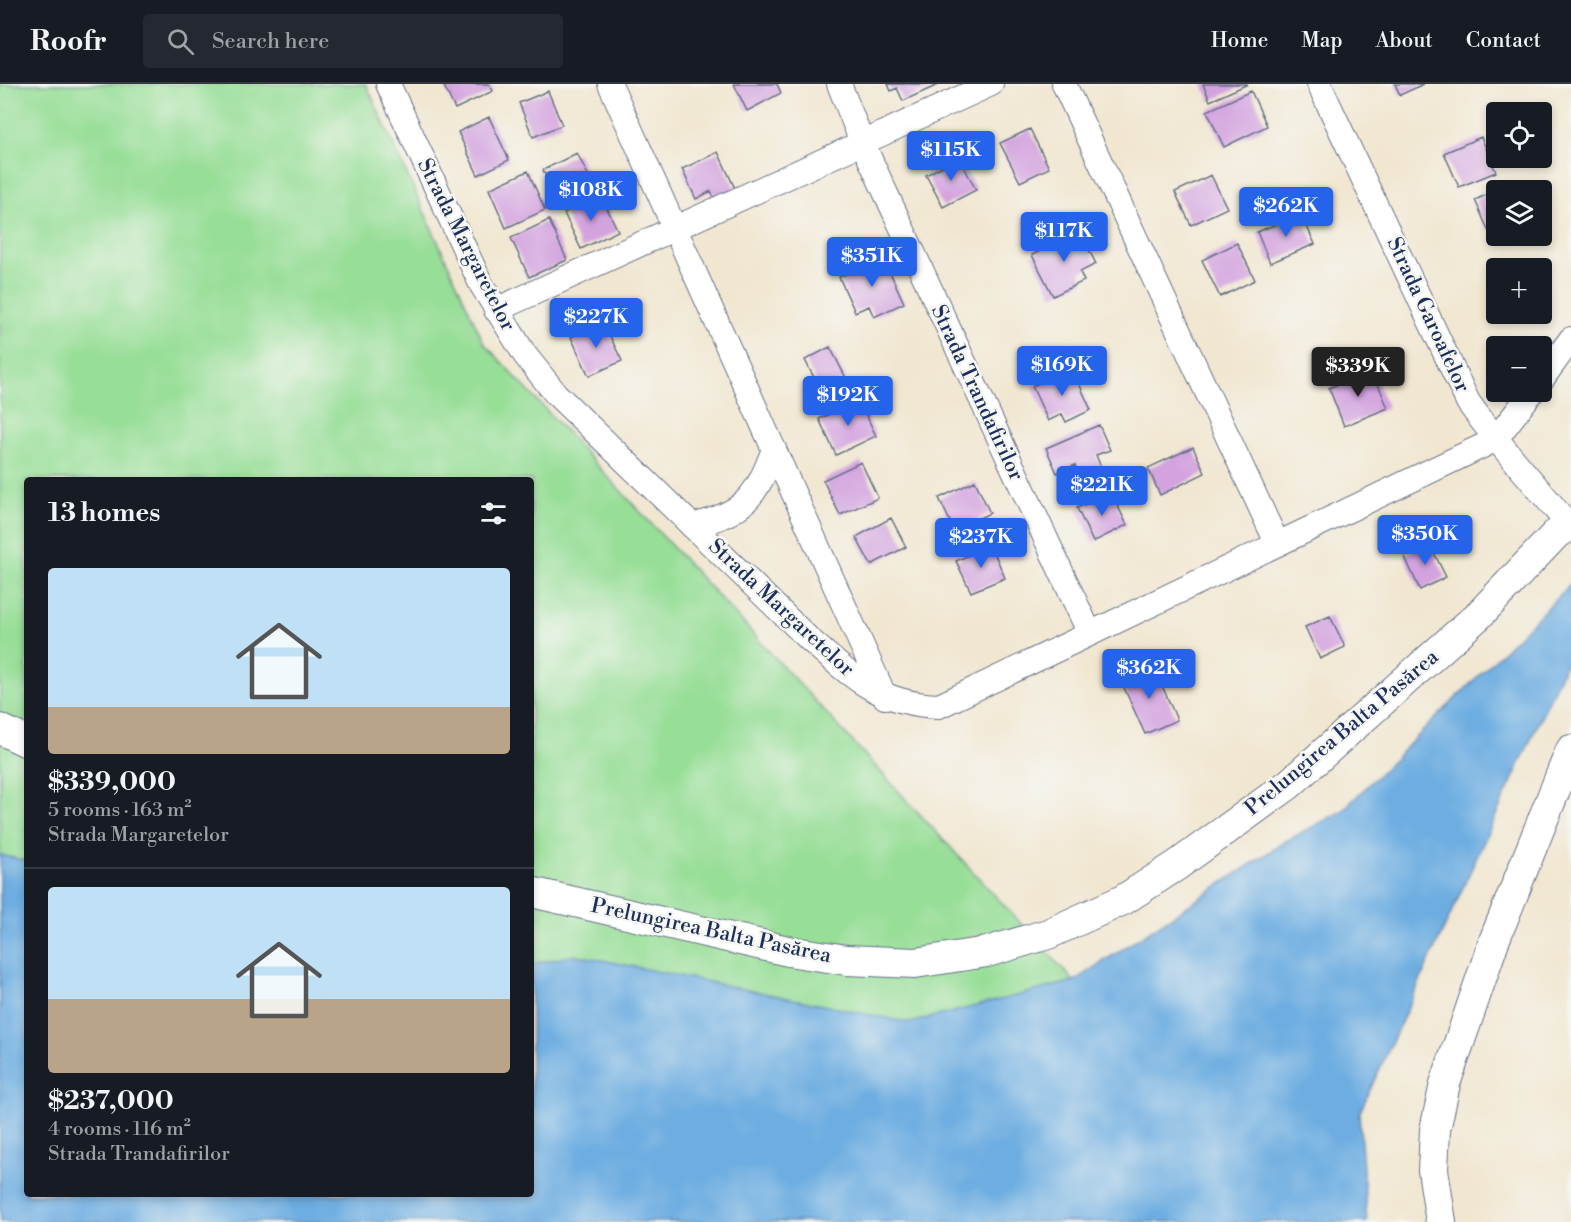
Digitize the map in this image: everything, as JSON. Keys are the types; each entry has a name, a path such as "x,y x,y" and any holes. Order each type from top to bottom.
{"street":[{"name":"Strada Margaretelor","path":"388,84 454,229 496,310 525,355 556,394 809,639 847,672 885,697 914,705 939,706 1495,440"},
{"path":"609,84 885,697"},
{"name":"Strada Trandafirilor","path":"839,84 862,142 1090,634"},
{"path":"496,310 991,84"},
{"path":"1064,84 1277,543"},
{"name":"Strada Garoafelor","path":"1319,84 1468,402 1495,440 1528,474 1570,525"},
{"path":"1552,365 1571,339"},
{"path":"1495,440 1524,402"},
{"path":"692,526 724,518 747,501 764,477 774,449"},
{"name":"Prelungirea Balta Pasărea","path":"534,893 788,951 847,960 915,963 987,952 1048,934 1123,900 1176,866 1288,785 1480,614 1555,535 1570,525"},
{"path":"0,729 24,741"},
{"path":"1441,1222 1433,1170 1435,1130 1445,1084 1494,941 1571,750"}],"green space":[{"path":"0,84 366,84 484,343 1074,981 910,1023 577,955 534,963 534,477 24,477 24,860 0,855"}],"water":[{"path":"1571,584 1571,652 1359,1114 1367,1222 0,1222 0,855 24,860 24,1197 534,1197 534,963 577,955 910,1023 1074,981 1286,841 1342,811"}],"building":[{"path":"443,84 489,84 493,91 455,109"},
{"path":"734,84 777,84 781,93 747,111"},
{"path":"888,84 940,84 903,101 897,88 891,91"},
{"path":"1203,84 1248,84 1210,101"},
{"path":"1395,84 1424,84 1400,95"},
{"path":"548,91 562,125 533,137 519,103"},
{"path":"1251,91 1267,126 1224,147 1207,111"},
{"path":"489,117 509,160 478,175 458,132"},
{"path":"1030,129 1049,168 1020,182 1000,143"},
{"path":"1481,137 1486,149 1486,168 1494,168 1496,172 1459,187 1444,153"},
{"path":"718,152 738,195 717,205 711,191 696,199 682,169"},
{"path":"577,153 594,187 560,204 543,170"},
{"path":"959,157 976,190 943,207 926,175"},
{"path":"528,171 545,210 506,228 489,189"},
{"path":"1211,175 1227,208 1191,225 1175,192"},
{"path":"1486,195 1486,225 1475,200"},
{"path":"601,196 618,231 581,249 564,213"},
{"path":"1301,214 1315,244 1270,263 1257,232"},
{"path":"549,220 567,260 529,277 511,238"},
{"path":"1080,232 1096,264 1080,272 1084,281 1053,296 1032,255"},
{"path":"1237,243 1255,280 1220,297 1202,260"},
{"path":"883,257 904,303 874,317 869,306 855,312 839,277"},
{"path":"603,322 622,361 589,376 571,337"},
{"path":"830,347 846,378 821,391 805,360"},
{"path":"1072,368 1091,410 1066,422 1062,414 1048,421 1032,386"},
{"path":"1372,370 1388,408 1344,426 1329,388"},
{"path":"859,400 876,436 836,455 819,419"},
{"path":"1099,425 1110,450 1096,455 1103,472 1082,481 1075,465 1057,473 1046,448"},
{"path":"1193,447 1205,473 1160,495 1148,468"},
{"path":"861,462 878,498 840,515 823,480"},
{"path":"975,481 990,513 954,530 939,498"},
{"path":"1111,492 1127,525 1093,542 1077,508"},
{"path":"891,518 906,547 871,565 856,537"},
{"path":"1429,543 1446,577 1420,590 1404,555"},
{"path":"991,545 1005,578 971,592 956,561"},
{"path":"1330,616 1345,647 1320,659 1305,627"},
{"path":"1154,667 1177,720 1145,734 1121,681"}]}
